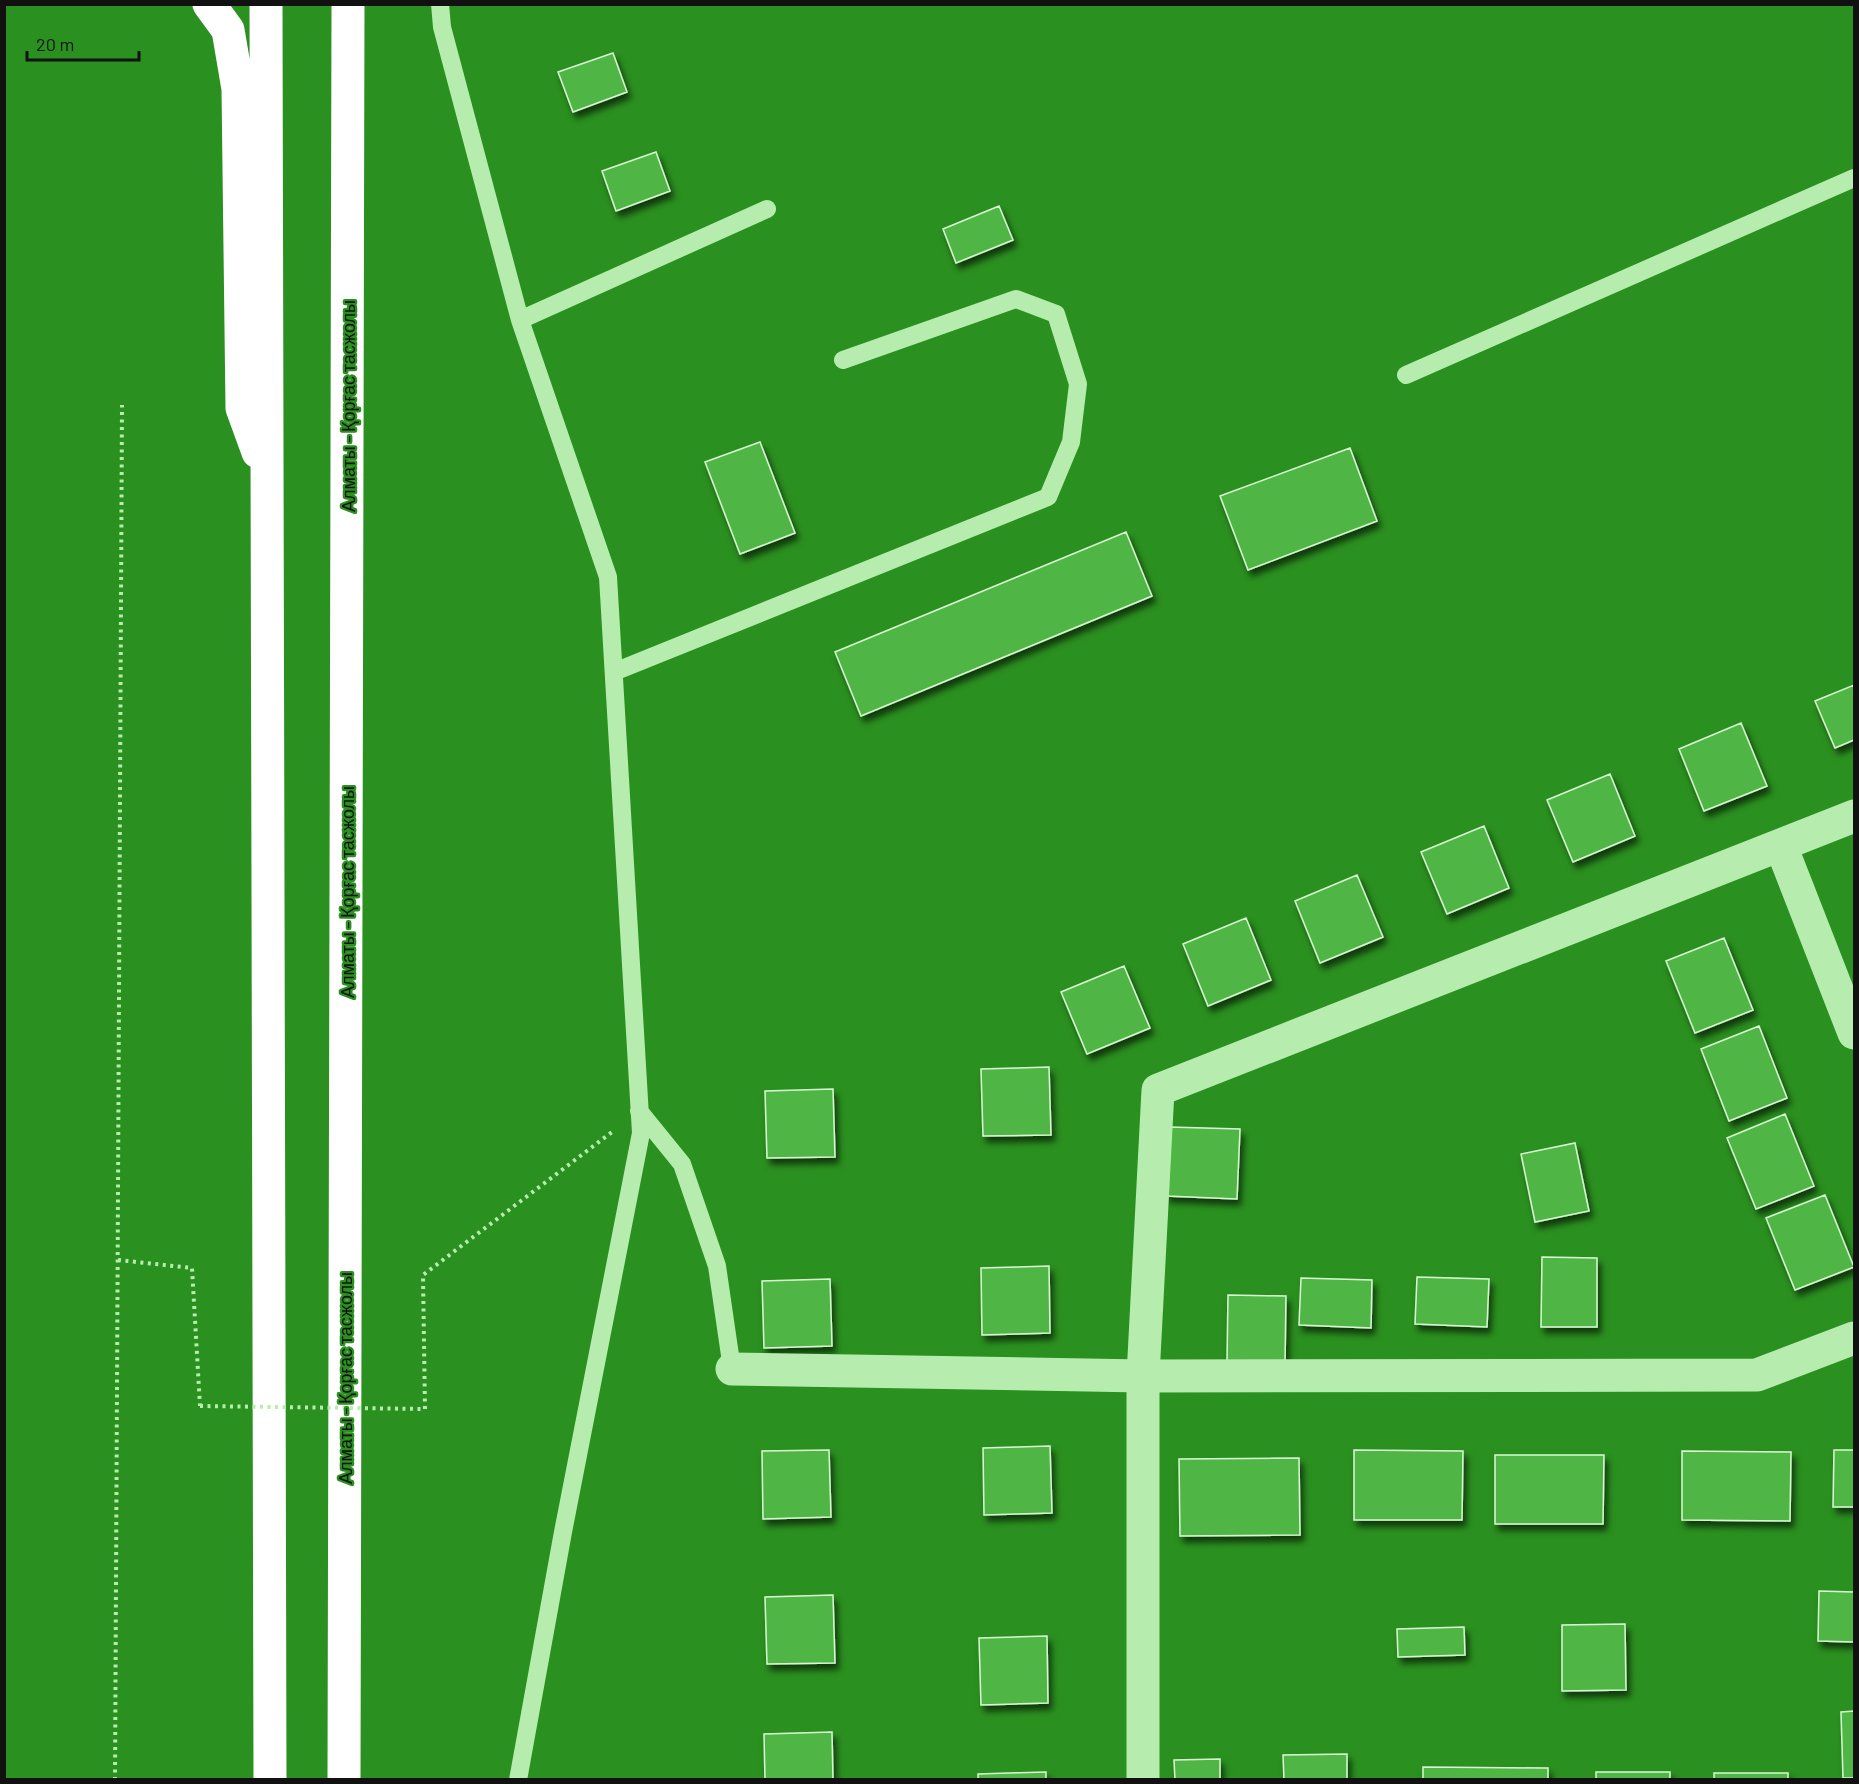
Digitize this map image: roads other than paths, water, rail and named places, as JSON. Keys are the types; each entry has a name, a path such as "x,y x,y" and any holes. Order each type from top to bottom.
{"highway":[{"path":"209,4 228,30 238,89 242,408 266,476"},
{"path":"266,4 270,1779"},
{"name":"Алматы - Қорғас тасжолы","path":"344,1779 348,4"},
{"path":"349,49 364,4"}],"street":[{"path":"1143,1779 1143,1376 1158,1090 1854,816"},
{"path":"1781,846 1854,1033"},
{"path":"732,1369 1143,1376 1757,1375 1854,1338"}],"lane":[{"path":"440,4 442,27 520,321 608,577 641,1133 563,1532 518,1779"},
{"path":"1406,375 1854,178"},
{"path":"520,321 767,210"},
{"path":"614,672 1048,497 1071,442 1078,384 1056,314 1016,299 843,360"},
{"path":"639,1111 682,1164 717,1266 732,1369"}]}
